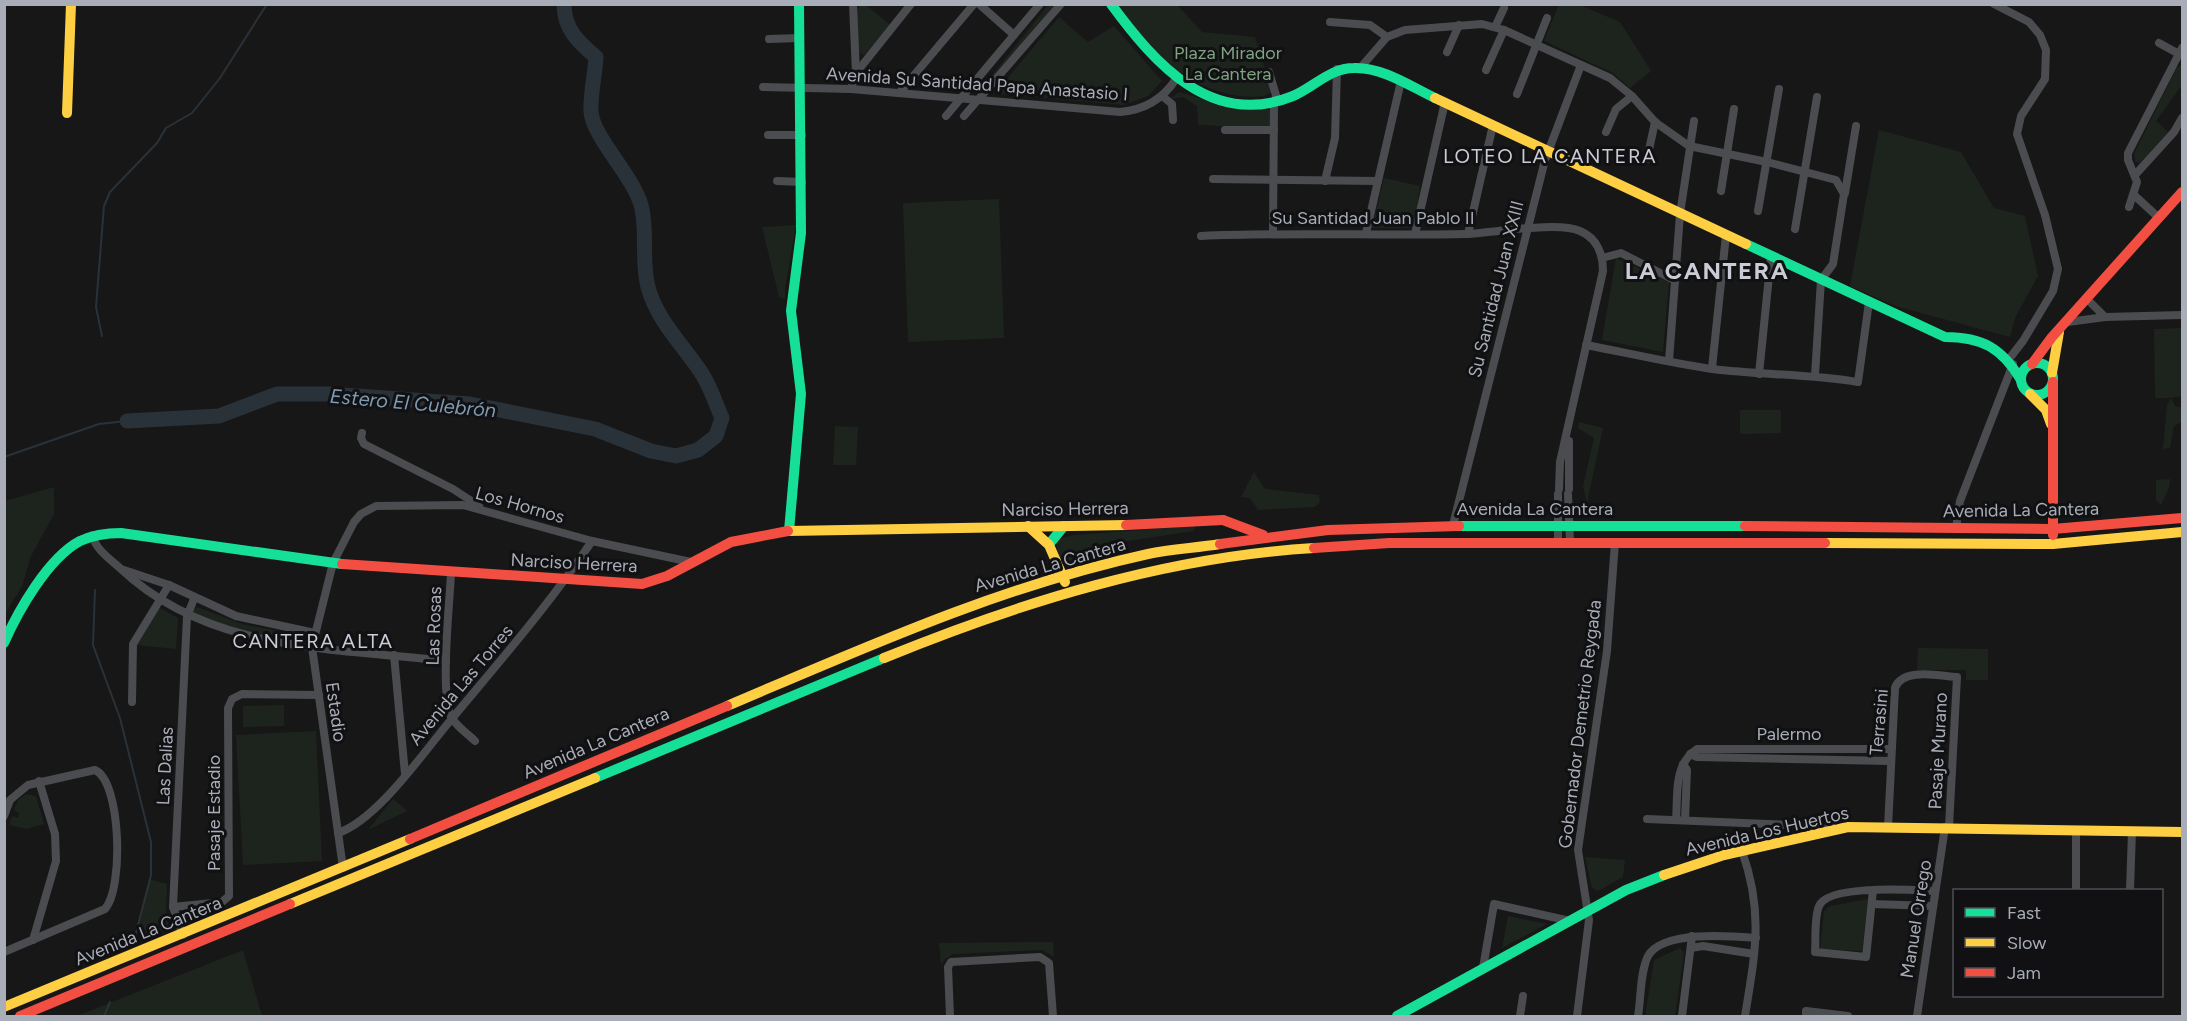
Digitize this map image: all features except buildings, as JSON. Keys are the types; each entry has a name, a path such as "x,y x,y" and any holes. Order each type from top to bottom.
{"main road":[{"path":"67,113 71,4"},
{"path":"789,531 801,394 791,303 801,233 800,4"},
{"path":"1111,4 1138,40 1176,79 1207,96 1235,105 1276,102 1294,95 1337,69 1361,67 1401,81 1547,152 1945,336 1970,338 2011,362 2046,366 2052,378 2055,419 2053,544"},
{"path":"2021,380 2030,365 2087,298 2182,192"},
{"path":"2030,394 2047,392 2064,325"},
{"path":"2011,362 2024,388 2046,410 2053,437"},
{"name":"Avenida La Cantera","path":"4,1006 183,935 916,626 1061,576 1149,554 1235,540 1357,528 1564,525 2053,529 2182,518"},
{"path":"1224,520 1268,536"},
{"path":"1224,520 1231,526 1235,540 1232,557"},
{"name":"Narciso Herrera","path":"4,643 17,616 57,557 72,544 92,535 121,533 333,563 451,573 642,584 665,578 733,541 789,531 1064,526 1224,520"},
{"path":"1028,526 1050,543 1061,576 1072,591"},
{"path":"1050,543 1064,526"},
{"name":"Avenida La Cantera","path":"20,1017 893,654 982,620 1072,591 1157,570 1232,557 1367,544 1614,542 2053,544 2182,532"},
{"name":"Avenida Los Huertos","path":"1397,1017 1588,909 1663,874 1742,851 1848,827 2182,832"},
{"path":"183,935 188,948"}],"street":[{"path":"852,89 856,73 853,4"},
{"path":"856,73 911,4"},
{"path":"899,93 976,4 1014,35"},
{"path":"946,116 1040,4"},
{"path":"964,116 1061,4"},
{"path":"1956,528 1960,501 2011,362 2053,291 2058,269 2045,215 2016,134 2020,116 2043,85 2048,64 2046,50 2040,35 2029,22 1994,4"},
{"path":"1495,27 1504,8"},
{"path":"1517,94 1547,18"},
{"path":"1330,22 1370,25 1387,36"},
{"path":"1361,67 1387,36 1405,30 1482,24 1495,27 1610,78 1632,96 1655,122 1689,146 1832,177 1841,186 1844,194"},
{"path":"1446,52 1459,25"},
{"path":"1486,70 1504,30"},
{"path":"769,39 800,38"},
{"path":"2129,207 2137,186 2128,160 2130,150 2174,59 2182,52 2159,43"},
{"name":"Su Santidad Juan XXIII","path":"1453,525 1547,152 1581,65"},
{"path":"1325,181 1335,138 1337,69"},
{"path":"1269,72 1276,102 1273,232"},
{"name":"Avenida Su Santidad Papa Anastasio I","path":"763,87 852,89 1120,112 1146,106 1162,96 1176,79"},
{"path":"1366,233 1401,81"},
{"path":"1758,211 1779,89"},
{"path":"1162,96 1172,105 1173,120"},
{"path":"1606,132 1616,109 1632,96"},
{"path":"1795,229 1817,97"},
{"path":"1415,234 1445,102"},
{"path":"1721,191 1734,109"},
{"path":"2135,175 2174,132 2182,118"},
{"path":"1647,159 1655,122"},
{"path":"1669,361 1680,214 1694,122"},
{"path":"1468,234 1493,125"},
{"path":"1815,375 1821,280 1833,264 1856,126"},
{"path":"1225,130 1274,130"},
{"path":"768,135 802,135"},
{"path":"1213,179 1378,181"},
{"path":"777,181 802,182"},
{"path":"2134,195 2159,218"},
{"name":"Su Santidad Juan Pablo II","path":"1201,236 1273,232 1468,234 1568,228 1580,231 1594,242 1602,258"},
{"path":"1712,368 1726,235"},
{"path":"1564,525 1558,492 1560,462 1569,431 1603,271 1602,258 1621,253 1674,280"},
{"path":"1759,374 1770,256"},
{"path":"2087,298 2105,317"},
{"path":"1586,345 1712,368 1759,374 1815,375 1858,382 1869,302"},
{"path":"2064,325 2105,317 2182,315"},
{"path":"1564,542 1569,431"},
{"path":"362,432 361,438 364,444 453,489 483,508"},
{"name":"Los Hornos","path":"333,563 354,522 371,508 463,505 483,508 592,542 691,562"},
{"path":"92,535 98,549 135,583 187,616 249,637 312,647 446,661"},
{"name":"Avenida Las Torres","path":"338,833 362,821 405,774 514,647 592,542"},
{"name":"Gobernador Demetrio Reygada","path":"1577,1017 1588,940 1588,909 1581,882 1578,850 1607,651 1614,542"},
{"name":"Estadio","path":"333,563 312,647 343,868"},
{"path":"120,569 169,585 194,599 253,621 315,633"},
{"name":"Las Rosas","path":"451,573 446,661 448,708 452,718"},
{"path":"132,702 133,644 169,585"},
{"name":"Las Dalias","path":"183,935 173,908 187,616 194,599"},
{"path":"394,655 405,774"},
{"name":"Terrasini","path":"1888,826 1890,749 1898,681 1908,676 1957,677"},
{"name":"Pasaje Murano","path":"1947,827 1957,677"},
{"name":"Pasaje Estadio","path":"173,908 222,902 230,896 228,708 232,699 242,694 319,695"},
{"path":"452,718 475,741"},
{"name":"Palermo","path":"1690,754 1697,749 1890,749"},
{"path":"1676,820 1679,769 1690,754"},
{"name":"Palermo","path":"1690,754 1697,757 1890,761"},
{"path":"1683,764 1687,770 1685,820"},
{"path":"4,816 14,795 23,788 39,781 92,770 104,776 118,833 118,863 111,898 105,909 4,952"},
{"path":"33,940 56,861 55,834 39,781"},
{"path":"1647,819 1848,827"},
{"name":"Manuel Orrego","path":"1917,1017 1935,891 1947,827"},
{"path":"2076,830 2076,889"},
{"path":"2130,889 2132,831"},
{"path":"1742,851 1756,901 1755,954 1745,1017"},
{"path":"1873,890 1866,957 1815,952 1820,904 1832,896 1873,890 1935,891"},
{"path":"1483,968 1494,904 1570,921"},
{"path":"1872,904 1933,906"},
{"path":"1638,1017 1649,954 1660,946 1692,936 1708,934 1756,938"},
{"path":"1682,1017 1692,936"},
{"path":"1691,948 1703,946 1755,954"},
{"path":"950,1017 948,967 951,962 1040,957 1049,963 1053,1017"},
{"path":"1520,1017 1522,996"},
{"path":"1806,1017 1806,1011 1848,1017"}],"green space":[{"path":"1559,4 1580,5 1620,22 1651,71 1630,88 1613,73 1544,41"},
{"path":"860,5 866,5 890,25 864,55 858,52 856,12"},
{"path":"1048,5 1055,5 985,90 979,92"},
{"name":"Plaza Mirador La Cantera","path":"1119,5 1177,5 1202,32 1255,37 1272,92 1261,96 1240,96 1220,92 1184,76 1169,65 1142,38"},
{"path":"1059,17 1088,42 1114,26 1162,81 1148,96 1124,105 1000,94 999,88"},
{"path":"2181,66 2182,85 2156,121 2168,132 2140,163 2135,162 2134,154 2177,67"},
{"path":"1179,92 1232,108 1271,110 1270,128 1198,125 1197,106 1183,97 1170,99"},
{"path":"1879,130 1961,152 1994,208 2025,216 2038,276 2015,318 2010,337 1895,306 1850,286"},
{"path":"1384,178 1420,186 1414,228 1372,228"},
{"path":"999,199 1004,338 908,342 903,203"},
{"path":"796,225 785,299 779,297 762,227"},
{"path":"1616,258 1669,282 1663,352 1602,340"},
{"path":"2182,328 2182,396 2155,398 2154,329"},
{"path":"2171,398 2175,406 2182,408 2182,422 2174,426 2170,448 2163,449 2167,405"},
{"path":"1740,410 1781,410 1781,433 1740,434"},
{"path":"1579,422 1603,428 1587,503 1583,486 1594,438 1578,428"},
{"path":"835,426 858,427 856,465 833,465"},
{"path":"1254,472 1265,489 1319,495 1320,502 1315,507 1258,510 1250,498 1241,497"},
{"path":"2170,479 2169,488 2161,505 2156,500 2156,480"},
{"path":"54,487 54,514 31,556 22,586 5,614 5,501"},
{"path":"1195,526 1194,531 1108,544 1061,565 1055,540 1073,535"},
{"path":"158,607 178,618 176,649 135,645"},
{"path":"197,607 242,624 294,634 295,637 244,633 195,618 192,611"},
{"path":"1918,648 1988,649 1988,680 1966,680 1966,670 1917,670"},
{"path":"284,705 284,726 243,727 243,706"},
{"path":"316,731 322,861 243,865 236,735"},
{"path":"26,794 36,796 44,824 27,829 9,825 12,816 18,818 19,813 14,810 18,800"},
{"path":"393,799 407,811 368,830"},
{"path":"1585,857 1625,860 1623,877 1598,891 1592,888"},
{"path":"149,879 167,884 166,919 170,927 150,936 136,928"},
{"path":"1868,899 1862,951 1820,949 1824,911 1830,906"},
{"path":"1508,916 1547,924 1502,948"},
{"path":"1053,942 1054,957 1042,950 953,954 941,965 939,943"},
{"path":"1680,948 1684,953 1675,1016 1645,1016 1654,960"},
{"path":"243,950 262,1016 77,1016"}],"waterway":[{"path":"102,336 96,307 104,206 110,192 157,143 166,128 192,113 220,78 267,4"},
{"name":"Estero El Culebrón","path":"127,421 219,416 277,394 328,394 470,404 595,429 651,451 676,456 698,450 716,436 722,418 709,386 669,329 648,287 641,205 637,194 593,122 591,105 596,57 583,46 569,28 564,4"},
{"path":"4,457 99,424 127,421"},
{"path":"95,590 93,645 120,718 151,842 151,875 133,945"},
{"path":"104,1016 110,1002"}],"traffic: fast":[{"path":"789,531 801,394 791,311 801,233 799,4"},
{"path":"1111,4 1128,27 1167,68 1188,85 1211,97 1237,104 1264,104 1293,96 1337,71 1354,68 1385,74 1435,98"},
{"path":"1746,244 1945,337 1970,339 1990,346 2006,360 2021,380"},
{"path":"2037,363 2048,368 2053,379 2048,390 2037,395 2026,390 2021,379 2026,368 2037,363"},
{"path":"1050,543 1064,526"},
{"path":"1459,526 1745,526"},
{"path":"4,643 17,616 46,572 68,549 80,541 95,536 121,533 342,564"},
{"path":"595,778 884,658"},
{"path":"1397,1016 1626,890 1664,875"}],"traffic: slow":[{"path":"67,113 71,4"},
{"path":"1435,98 1746,244"},
{"path":"2052,373 2059,332"},
{"path":"2030,394 2046,410 2051,424"},
{"path":"788,531 1126,525"},
{"path":"1028,526 1049,545 1065,582"},
{"path":"1825,543 2053,544 2182,532"},
{"path":"727,706 934,620 1039,583 1148,554 1220,544"},
{"path":"884,658 988,618 1095,585 1204,561 1314,548"},
{"path":"290,904 595,778"},
{"path":"1664,875 1724,855 1848,827 2182,832"},
{"path":"4,1007 410,839"}],"traffic: jam":[{"path":"2032,364 2052,337 2182,192"},
{"path":"2053,382 2053,535"},
{"path":"1745,526 2053,529 2182,518"},
{"path":"1126,525 1223,520"},
{"path":"1223,520 1263,535"},
{"path":"1220,544 1328,530 1459,526"},
{"path":"342,564 642,584 667,576 731,542 788,531"},
{"path":"1314,548 1389,543 1825,543"},
{"path":"410,839 727,706"},
{"path":"20,1016 290,904"}],"district":[{"name":"LOTEO LA CANTERA","path":"1550,156"},
{"name":"LA CANTERA","path":"1707,270"},
{"name":"CANTERA ALTA","path":"313,641"}]}
